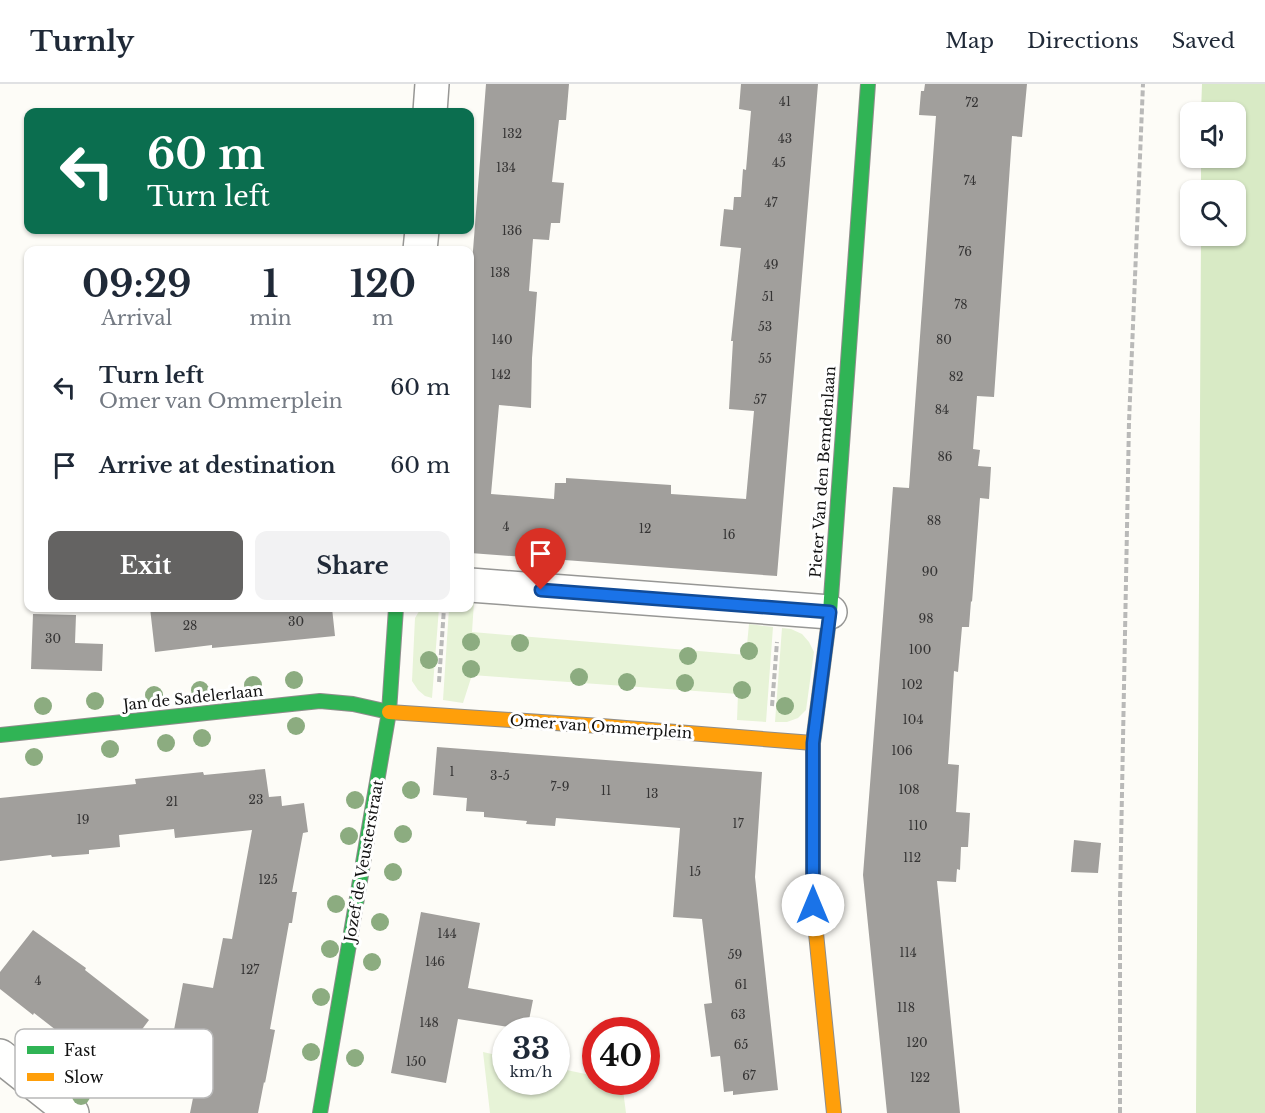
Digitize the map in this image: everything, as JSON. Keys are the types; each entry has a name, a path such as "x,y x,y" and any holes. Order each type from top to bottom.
{"street":[{"path":"430,108 432,84"},
{"name":"Pieter Van den Bemdenlaan","path":"834,1113 813,905 813,743 830,612 868,84"},
{"path":"474,585 830,612"},
{"name":"Jozef de Veusterstraat","path":"320,1113 389,712 396,612"},
{"name":"Jan de Sadelerlaan","path":"0,735 320,701 353,704 389,712"},
{"name":"Omer van Ommerplein","path":"389,712 813,743"},
{"path":"0,1056 15,1068"},
{"path":"53,1098 72,1113"}],"path":[{"path":"1120,1113 1120,899 1128,422 1143,84"},
{"path":"770,740 780,608"},
{"path":"437,715 444,612"}],"green space":[{"path":"1202,84 1265,84 1265,1113 1196,1113 1201,246 1246,246 1246,180 1201,180 1201,168 1246,168 1246,102 1201,102"},
{"path":"419,612 439,612 432,698 425,696 412,681 415,618"},
{"path":"449,612 473,612 472,632 746,655 749,624 773,627 766,722 737,720 738,694 472,675 463,703 443,700"},
{"path":"782,628 802,634 814,652 806,710 798,718 787,722 775,722"},
{"path":"483,1052 492,1054 492,1095 570,1095 570,1071 582,1073 582,1095 624,1095 626,1113 490,1113"}],"building":[{"path":"486,84 569,84 566,120 559,120 552,182 564,183 560,223 551,223 549,240 533,239 529,291 537,292 531,408 499,405 491,494 554,499 555,483 566,483 566,478 671,485 671,494 746,499 754,411 729,409 733,341 731,341 741,248 720,246 724,209 733,210 734,197 741,197 743,169 746,170 751,111 739,109 741,84 818,84 777,576 474,553 473,246"},
{"path":"925,84 1027,84 1022,137 1012,136 994,397 977,396 973,449 980,450 978,466 991,467 989,499 980,498 969,627 962,627 958,672 954,671 948,764 959,765 956,812 970,813 968,847 961,847 960,870 957,869 956,882 937,881 960,1113 887,1113 863,875 893,487 909,488 936,116 919,115 921,91 924,91"},
{"path":"150,612 332,612 335,636 212,648 212,645 155,652"},
{"path":"33,614 76,615 75,643 103,644 102,671 31,669"},
{"path":"437,747 762,772 755,877 778,1090 733,1095 733,1091 724,1092 720,1056 711,1057 704,1004 712,1003 702,919 673,917 680,828 556,818 555,826 526,824 527,821 484,817 484,812 466,811 467,798 433,795"},
{"path":"265,769 269,797 281,796 282,806 304,803 308,832 303,833 292,892 297,892 292,923 289,923 270,1029 275,1030 258,1113 190,1113 193,1098 213,1098 213,1029 174,1029 183,983 213,988 223,938 232,939 252,830 175,838 174,829 119,835 120,847 89,850 89,854 52,857 51,855 0,861 0,798 136,784 135,779 203,772 204,775"},
{"path":"1074,840 1101,843 1098,873 1071,872"},
{"path":"421,912 480,923 468,988 533,1000 530,1017 492,1017 492,1024 458,1019 446,1083 391,1073"},
{"path":"33,930 86,968 85,970 149,1020 142,1029 55,1029 0,989 0,972"}],"traffic: fast":[{"path":"815,923 813,743 830,612 868,84"},
{"path":"320,1113 389,712 396,612"},
{"path":"0,735 320,701 353,704 389,712"}],"traffic: slow":[{"path":"389,712 813,743"},
{"path":"815,923 834,1113"}],"route":[{"path":"541,590 830,612 813,743 813,905"}]}
